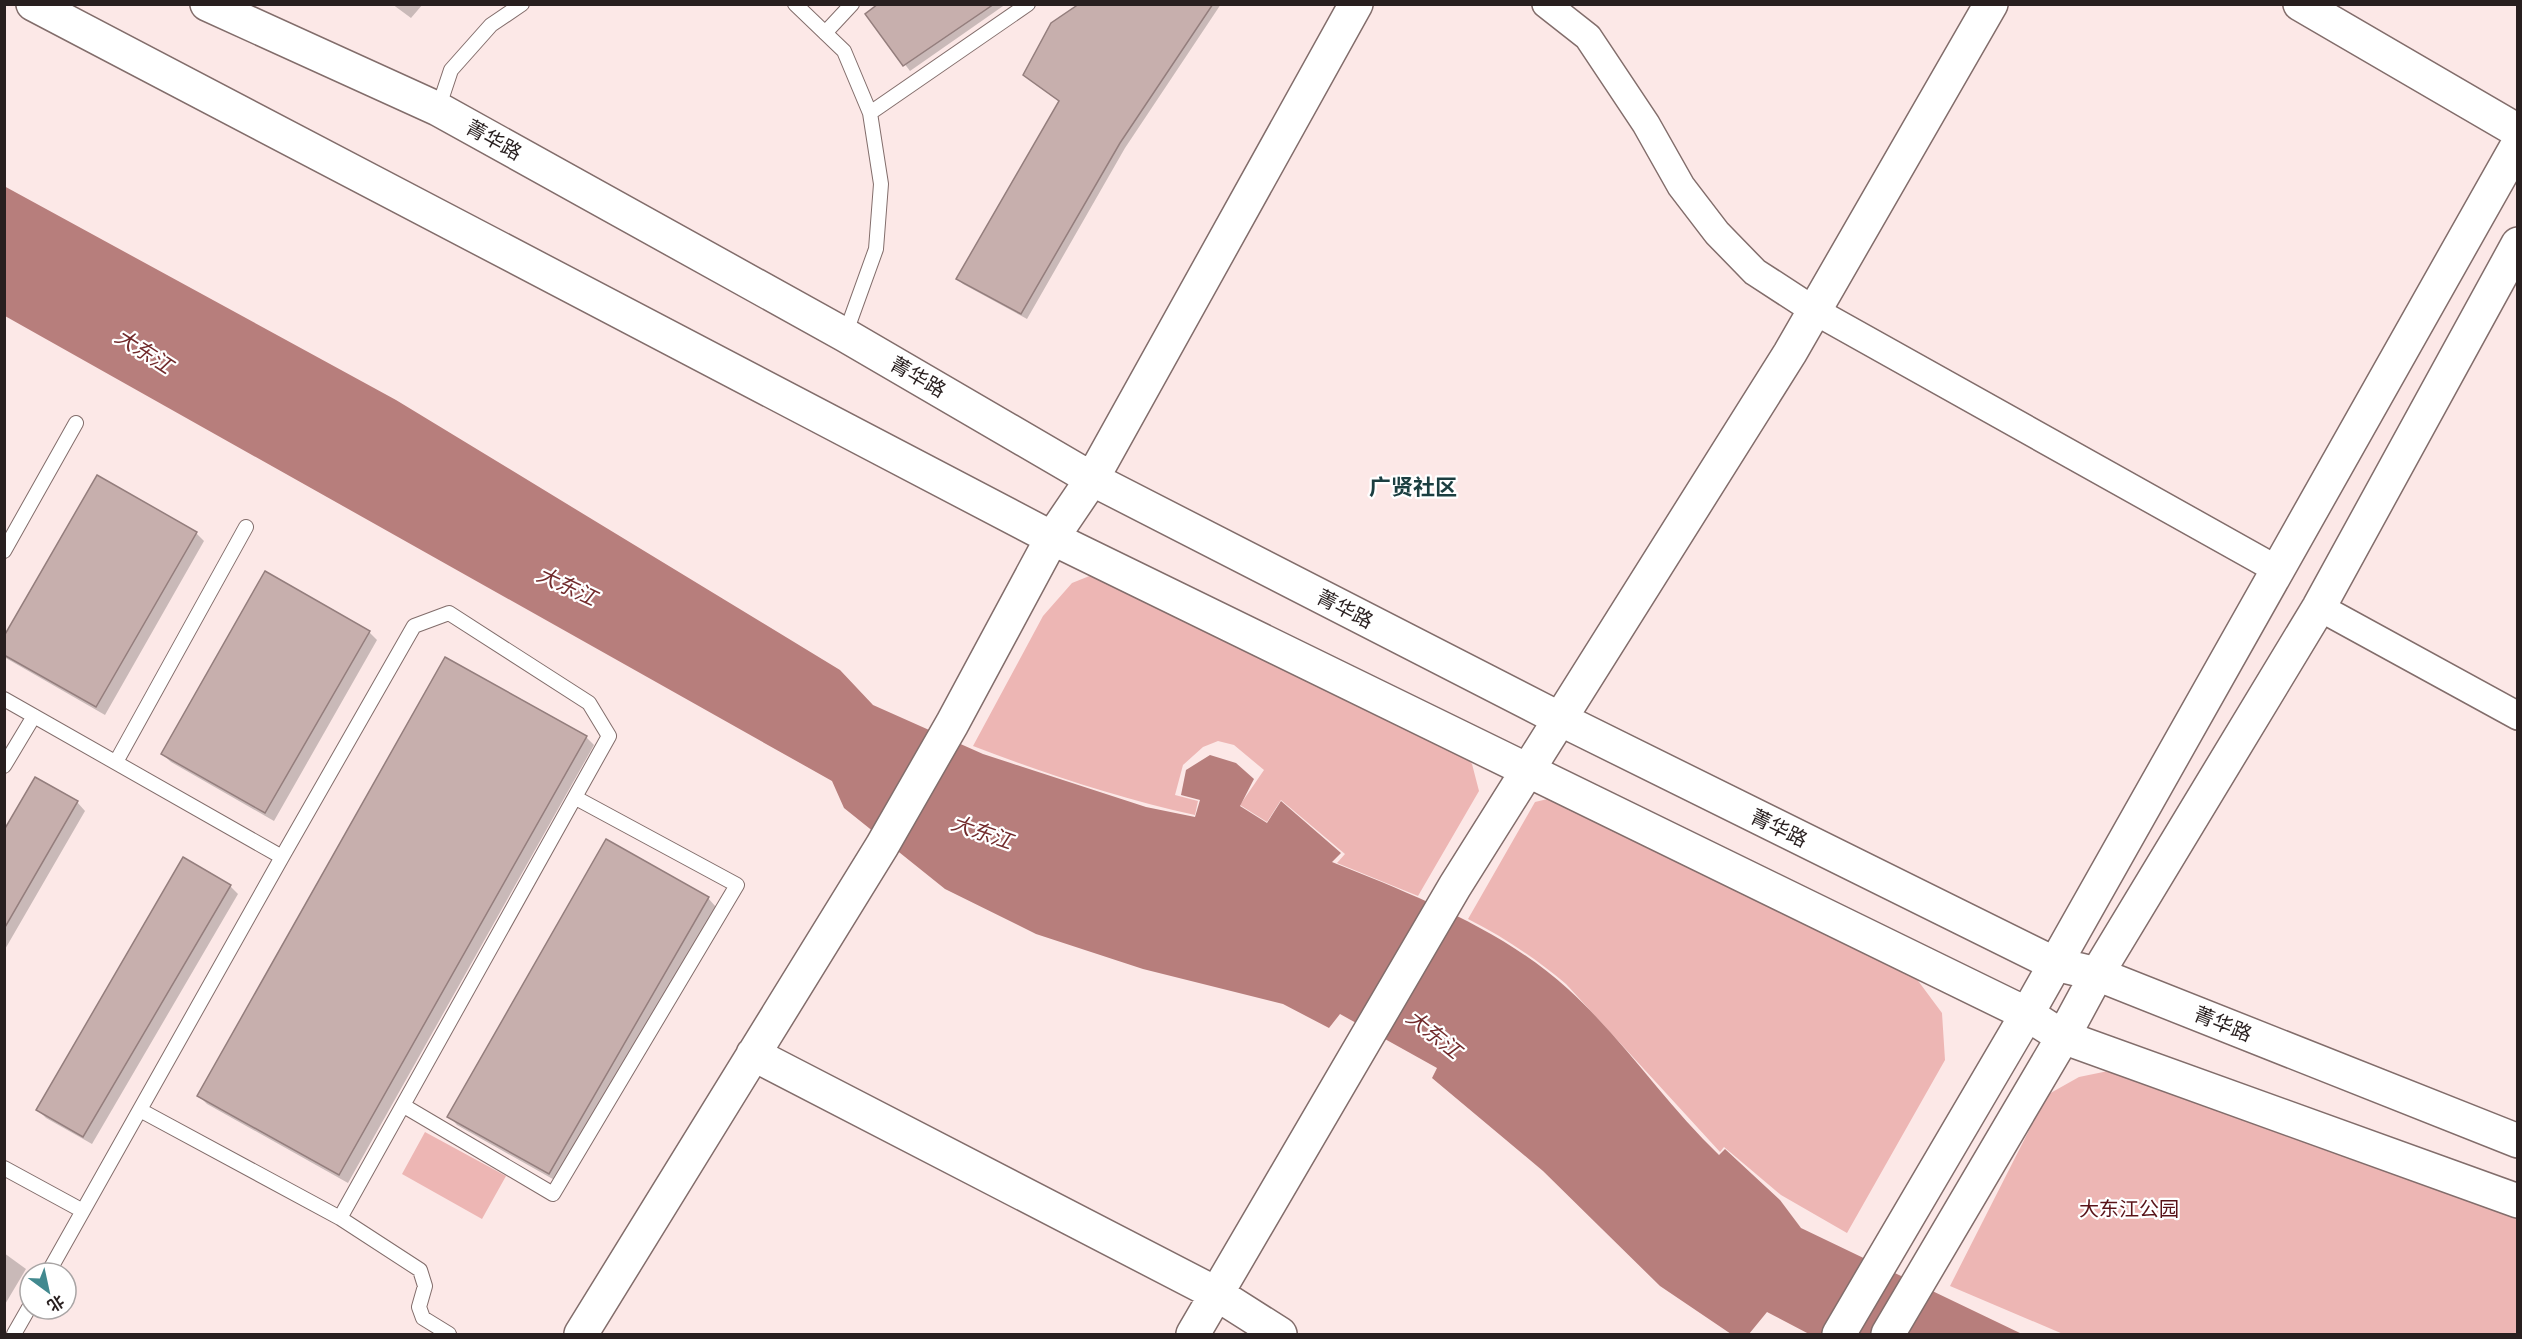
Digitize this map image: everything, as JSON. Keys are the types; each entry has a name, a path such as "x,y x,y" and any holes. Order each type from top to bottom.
{"street":[{"path":"33,4 1052,538 2027,1014 2063,1037 2517,1201"},
{"name":"菁华路","path":"207,4 438,109 845,334 1092,479 1560,719 2055,964 2097,974 2517,1142"},
{"path":"580,1335 882,846 952,724 1052,538 1092,479 1356,4"},
{"path":"1545,4 1588,37 1646,124 1681,186 1717,233 1755,272 1815,311 2276,569"},
{"path":"1194,1335 1455,886 1815,311 1991,4"},
{"path":"2300,4 2517,131"},
{"path":"1839,1335 2027,1014 2517,144"},
{"path":"1888,1335 2063,1037 2097,974 2319,607 2517,244"},
{"path":"2319,607 2517,716"},
{"path":"753,1054 1217,1294 1280,1335"}],"lane":[{"path":"438,109 451,70 491,26 522,4"},
{"path":"795,4 844,51 870,113 881,184 876,249 845,334"},
{"path":"825,33 852,4"},
{"path":"870,113 1028,4"},
{"path":"4,551 76,423"},
{"path":"116,762 246,527"},
{"path":"55,1261 414,626 449,613 590,703 609,736 340,1218"},
{"path":"4,699 282,857"},
{"path":"4,766 34,716"},
{"path":"404,1106 553,1194 737,885 576,798"},
{"path":"140,1110 340,1218 420,1270 425,1286 418,1307 423,1318 449,1335"},
{"path":"4,1168 83,1211"},
{"path":"14,1335 22,1321"}],"green space":[{"path":"1102,571 1455,744 1472,764 1479,791 1418,896 1337,863 1345,854 1281,800 1267,822 1240,805 1264,770 1234,745 1218,741 1203,747 1183,765 1175,795 1198,801 1195,815 1082,785 973,746 1043,616 1072,583"},
{"path":"1556,797 1913,974 1942,1013 1945,1060 1847,1233 1781,1195 1724,1147 1720,1152 1566,984 1519,949 1468,919 1535,802"},
{"name":"大东江公园","path":"2113,1070 2517,1216 2517,1334 2063,1334 1950,1286 2047,1095 2079,1077"},
{"path":"425,1132 506,1176 482,1219 402,1174"}],"water":[{"name":"大东江","path":"4,186 396,400 840,670 873,705 983,754 1146,807 1195,817 1200,800 1181,795 1186,770 1210,755 1236,763 1254,779 1240,806 1267,823 1281,801 1341,853 1332,862 1394,887 1486,931 1515,948 1568,989 1626,1050 1699,1135 1719,1155 1725,1149 1780,1200 1801,1228 2022,1334 1809,1334 1767,1312 1749,1334 1731,1334 1660,1286 1543,1171 1432,1078 1437,1068 1340,1014 1329,1028 1283,1004 1143,969 1036,934 945,889 844,808 832,781 5,316"}],"building":[{"path":"878,4 994,4 903,66 865,14"},
{"path":"1079,4 1213,4 1120,143 1021,314 956,279 1059,101 1023,75 1051,23"},
{"path":"97,475 197,532 96,707 4,655 4,636"},
{"path":"265,571 370,631 265,813 161,754"},
{"path":"445,657 587,736 339,1175 197,1096"},
{"path":"35,777 78,801 4,929 4,830"},
{"path":"606,839 709,897 549,1174 447,1117"},
{"path":"183,857 231,885 83,1137 36,1110"}],"district":[{"name":"广贤社区","path":"1413,487"}]}
